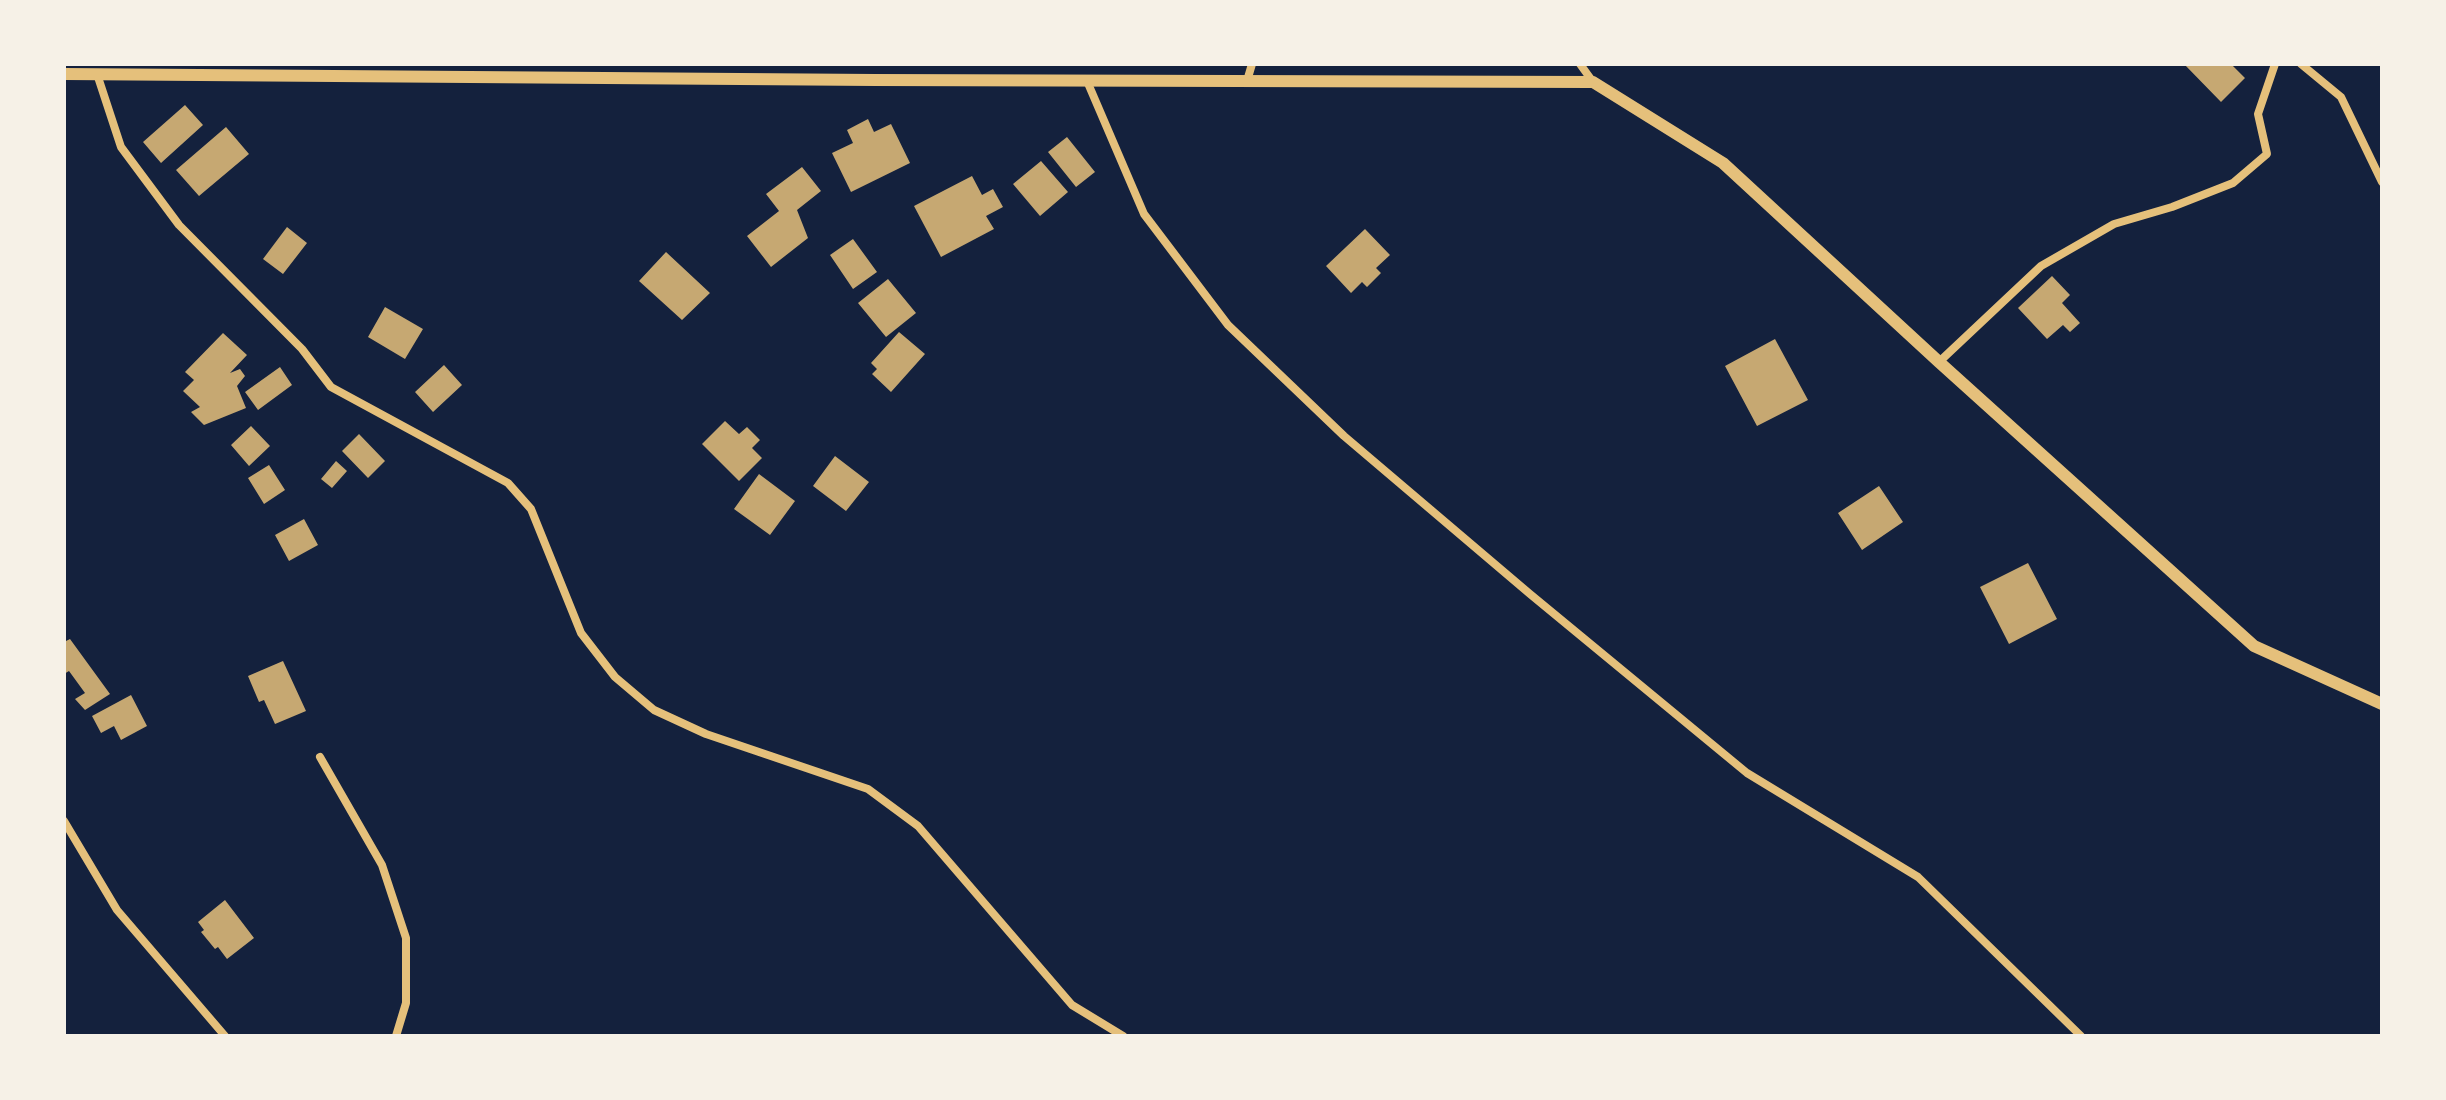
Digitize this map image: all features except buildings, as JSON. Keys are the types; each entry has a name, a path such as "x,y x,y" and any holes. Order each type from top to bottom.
{"main road":[{"path":"64,74 1593,82 1723,163 2254,646 2382,704"}],"street":[{"path":"1247,81 1252,64"},
{"path":"1580,64 1593,82"},
{"path":"1939,362 2041,266 2114,224 2172,207 2233,183 2267,154 2258,114 2275,64"},
{"path":"2301,64 2341,97 2382,182"},
{"path":"97,74 121,147 179,225 302,349 331,387 508,483 531,509 581,633 615,677 654,710 706,734 868,789 918,826 1072,1005 1123,1036"},
{"path":"1087,81 1144,214 1228,325 1323,416 1530,594 1747,773 1918,877 2081,1036"},
{"path":"320,757 382,865 406,938 406,1003 396,1036"},
{"path":"64,821 117,910 225,1036"}]}
